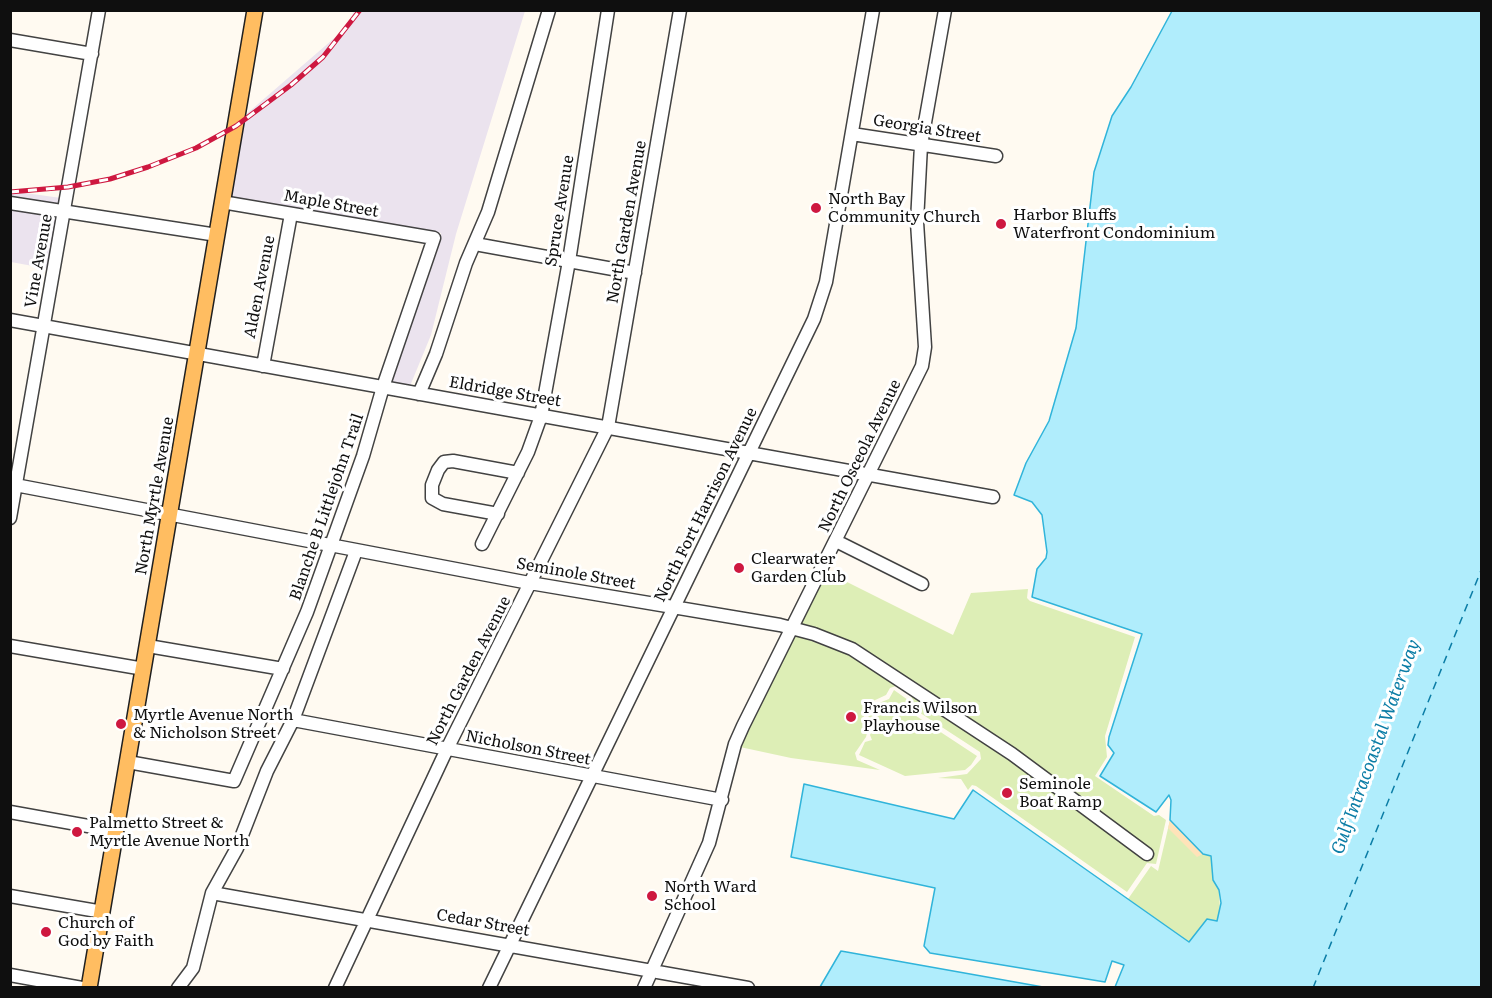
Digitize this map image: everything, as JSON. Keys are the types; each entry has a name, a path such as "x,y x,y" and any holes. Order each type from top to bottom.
{"main road":[{"name":"North Myrtle Avenue","path":"89,987 255,10"}],"street":[{"name":"Vine Avenue","path":"10,518 13,485 44,326 99,10"},
{"path":"419,394 512,137 549,10"},
{"name":"Spruce Avenue","path":"482,544 518,472 541,416 569,261 608,10"},
{"name":"North Fort Harrison Avenue","path":"489,987 750,453 821,302 873,10"},
{"name":"North Osceola Avenue","path":"644,987 709,843 735,744 742,726 836,541 924,357 917,232 921,146 945,10"},
{"name":"North Garden Avenue","path":"335,987 447,749 608,427 680,11"},
{"path":"10,40 92,54"},
{"name":"Georgia Street","path":"852,134 996,156"},
{"name":"Maple Street","path":"222,202 435,238"},
{"path":"10,203 217,235"},
{"name":"Alden Avenue","path":"263,366 291,214"},
{"name":"Blanche B Littlejohn Trail","path":"128,762 234,781 307,612 370,436 383,387 435,238"},
{"path":"475,244 635,273"},
{"name":"Eldridge Street","path":"10,320 993,497"},
{"path":"498,514 443,504 432,498 432,485 438,470 444,462 453,461 518,472"},
{"name":"Seminole Street","path":"13,485 531,584 793,628 852,649 1012,754 1147,854"},
{"path":"836,541 922,584"},
{"path":"178,987 194,968 199,955 212,893 237,848 267,771 293,720 356,551"},
{"path":"10,646 144,669"},
{"path":"148,646 283,669"},
{"name":"Nicholson Street","path":"293,720 722,800"},
{"path":"10,812 116,831"},
{"name":"Cedar Street","path":"212,893 748,987"},
{"path":"10,896 103,912"},
{"path":"10,975 82,987"}],"shaded area":[{"path":"354,11 525,11 456,234 431,335 410,386 391,382 437,252 441,233 229,197 243,117 347,27"},
{"path":"11,191 61,198 60,204 11,197"},
{"path":"11,209 58,216 49,269 11,262"}],"green space":[{"path":"827,572 953,635 971,593 1028,589 1027,598 1030,601 1135,637 1105,736 1107,757 1095,776 1154,816 1159,815 1166,820 1156,864 1147,863 1127,892 976,786 972,785 968,790 961,779 938,778 967,774 981,759 980,752 911,707 913,701 911,696 1009,759 1148,862 1154,853 1015,749 854,644 801,624"},
{"path":"795,635 850,655 896,686 890,688 886,695 871,702 862,720 864,727 868,729 866,737 855,753 857,760 880,770 791,758 740,747"},
{"path":"894,690 908,700 904,708 977,756 971,765 965,770 905,776 859,755 865,742 872,740 870,735 873,726 866,722 874,705 889,699"},
{"path":"1170,820 1211,856 1213,880 1219,890 1220,911 1217,922 1207,919 1190,943 1128,899 1151,866 1158,871"}],"sand":[{"path":"1170,820 1203,854 1197,857 1168,828"}],"water":[{"name":"Gulf Intracoastal Waterway","path":"1172,11 1481,11 1481,987 1115,987 1124,965 1112,961 1105,982 930,953 924,946 935,888 791,857 804,784 954,819 973,790 1189,942 1207,919 1217,921 1221,903 1219,890 1213,880 1211,856 1203,854 1170,820 1169,795 1156,812 1100,776 1114,753 1108,745 1109,737 1142,634 1032,597 1037,569 1046,558 1047,552 1042,515 1032,502 1014,495 1026,463 1049,421 1076,328 1094,172 1112,116 1131,87"},
{"path":"841,951 1043,987 820,987"}],"ferry route":[{"path":"1313,988 1482,568"}],"railway":[{"path":"10,192 68,187 110,179 196,148 236,126 291,85 323,57 360,10"}],"place":[{"name":"North Bay Community Church","path":"816,208"},
{"name":"Harbor Bluffs Waterfront Condominium","path":"1001,224"},
{"name":"Clearwater Garden Club","path":"739,568"},
{"name":"Francis Wilson Playhouse","path":"851,717"},
{"name":"Myrtle Avenue North & Nicholson Street","path":"121,724"},
{"name":"Seminole Boat Ramp","path":"1007,793"},
{"name":"Palmetto Street & Myrtle Avenue North","path":"77,832"},
{"name":"North Ward School","path":"652,896"},
{"name":"Church of God by Faith","path":"46,932"}]}
